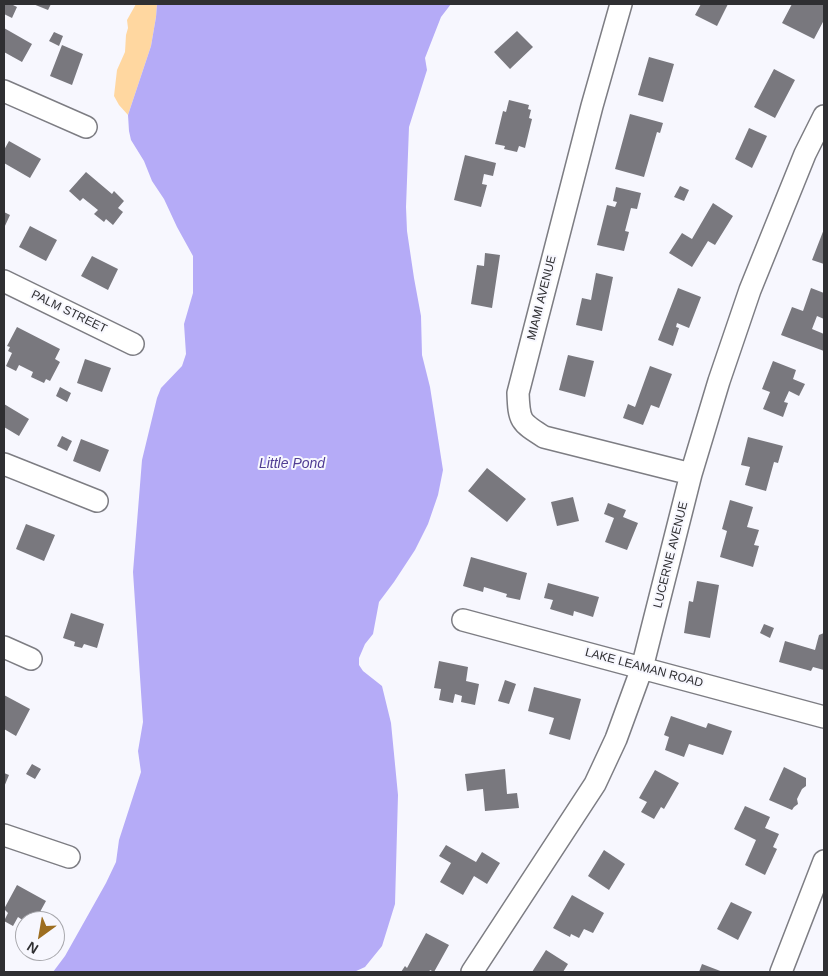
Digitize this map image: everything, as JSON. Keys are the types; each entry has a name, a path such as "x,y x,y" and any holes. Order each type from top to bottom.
{"street":[{"name":"MIAMI AVENUE","path":"621,4 592,106 518,393 519,412 524,424 544,437 691,474"},
{"path":"4,91 86,127"},
{"name":"LUCERNE AVENUE","path":"472,972 595,784 616,739 642,668 691,474 719,381 750,290 806,154 824,116"},
{"name":"PALM STREET","path":"4,280 134,344"},
{"path":"4,464 97,501"},
{"name":"LAKE LEAMAN ROAD","path":"463,620 824,717"},
{"path":"4,647 31,659"},
{"path":"4,835 69,858"},
{"path":"781,972 824,861"}],"shaded area":[{"path":"136,4 157,4 151,46 128,115 114,96 117,70 125,52 127,20"}],"water":[{"name":"Little Pond","path":"157,4 451,4 441,17 425,58 427,70 409,127 406,207 407,231 421,316 422,355 430,387 443,470 438,495 428,524 415,550 379,602 373,634 365,644 359,658 359,665 363,671 382,686 391,723 398,795 395,904 382,946 365,967 354,972 53,972 61,961 65,961 65,956 116,862 119,840 141,772 138,751 143,722 133,572 142,460 161,388 182,366 186,354 184,324 193,293 193,256 164,199 152,181 144,161 131,140 129,131 128,115 151,46"}],"building":[{"path":"4,4 11,4 17,7 12,18 4,14"},
{"path":"33,4 51,4 48,10"},
{"path":"701,4 728,4 717,26 695,15"},
{"path":"792,4 824,4 824,20 814,39 782,23"},
{"path":"4,28 32,44 22,62 4,52"},
{"path":"517,31 533,47 510,69 494,52"},
{"path":"54,32 63,36 59,46 49,41"},
{"path":"62,45 83,54 72,85 50,76"},
{"path":"649,57 674,64 663,102 638,95"},
{"path":"774,69 795,80 775,118 754,107"},
{"path":"509,100 529,105 528,109 531,110 529,118 532,119 525,148 519,146 517,152 504,149 505,146 495,144 503,111 506,112"},
{"path":"630,114 663,123 660,133 657,132 644,177 615,169"},
{"path":"749,128 767,136 752,168 735,159"},
{"path":"9,141 41,159 30,178 4,163 4,150"},
{"path":"465,155 496,163 493,176 484,174 482,184 487,185 481,207 454,200"},
{"path":"86,172 112,194 114,191 124,201 118,208 123,212 113,225 106,219 104,222 94,214 98,210 83,198 80,201 69,191"},
{"path":"680,186 689,190 684,201 674,197"},
{"path":"616,187 641,193 637,209 631,208 625,231 629,232 624,251 597,245 607,205 615,207 617,202 613,201"},
{"path":"713,203 733,216 715,245 708,241 692,267 669,253 682,233 692,239"},
{"path":"4,212 10,215 4,228"},
{"path":"30,226 57,240 46,261 19,247"},
{"path":"824,229 824,264 812,260"},
{"path":"485,253 500,255 492,308 471,304 477,265 484,266"},
{"path":"92,256 118,269 108,290 81,276"},
{"path":"596,273 613,277 602,331 576,325 582,298 591,300"},
{"path":"678,288 701,297 689,328 677,323 676,327 679,328 673,346 658,340"},
{"path":"811,288 824,293 824,319 817,316 812,329 824,334 824,351 781,335 792,307 803,311"},
{"path":"17,327 60,349 55,359 60,362 50,381 46,379 44,383 31,377 33,372 19,365 16,371 6,366 12,353 8,351 10,347 7,346"},
{"path":"568,355 594,361 585,397 559,390"},
{"path":"85,359 111,368 102,392 77,383"},
{"path":"773,361 796,370 793,379 805,384 799,396 789,391 784,402 788,403 783,417 763,409 770,392 762,389"},
{"path":"650,366 672,374 659,408 651,405 643,425 623,418 628,404 635,407"},
{"path":"60,387 71,393 67,402 56,396"},
{"path":"4,404 29,419 19,436 4,427"},
{"path":"62,436 72,441 67,451 57,446"},
{"path":"748,437 783,446 778,463 774,462 766,491 745,485 750,467 741,465"},
{"path":"81,439 109,450 100,472 73,461"},
{"path":"487,468 526,499 507,522 468,491"},
{"path":"573,497 579,521 557,526 551,502"},
{"path":"730,500 753,507 747,527 759,530 754,545 759,546 753,567 720,557 727,531 722,529"},
{"path":"608,503 626,510 623,517 638,523 627,550 605,542 614,518 604,514"},
{"path":"26,524 55,535 44,561 16,549"},
{"path":"471,557 527,573 520,600 506,597 507,594 484,587 483,592 463,586"},
{"path":"697,581 719,585 710,638 684,633 689,601 693,602"},
{"path":"548,583 599,597 593,617 574,611 573,616 550,609 553,600 544,598"},
{"path":"71,613 104,624 97,648 84,644 82,648 74,646 75,642 63,638"},
{"path":"764,624 774,628 770,638 760,633"},
{"path":"824,633 824,670 813,667 811,671 779,662 785,641 815,650 819,635"},
{"path":"439,661 468,667 466,681 479,684 475,705 461,702 462,696 455,694 453,703 439,700 441,689 434,688"},
{"path":"505,680 516,684 509,704 498,701"},
{"path":"534,687 581,699 570,740 549,734 554,718 528,711"},
{"path":"4,695 30,709 16,736 4,729"},
{"path":"671,716 706,728 708,723 732,731 723,755 689,744 684,757 665,750 669,737 664,735"},
{"path":"32,764 41,769 35,779 26,774"},
{"path":"784,767 806,778 806,786 802,789 797,799 798,804 792,810 769,800"},
{"path":"505,769 507,794 517,793 519,808 485,811 483,789 467,791 465,774"},
{"path":"655,770 679,783 664,809 661,807 654,819 641,812 647,802 639,798"},
{"path":"4,773 9,775 4,787"},
{"path":"745,806 770,817 765,828 779,834 773,847 777,849 765,875 745,865 756,840 734,829"},
{"path":"446,845 476,862 482,852 500,863 487,884 474,876 463,895 440,882 451,863 439,856"},
{"path":"604,850 625,864 609,890 588,876"},
{"path":"17,885 46,901 40,911 15,911 15,922 13,926 4,921 8,913 4,909"},
{"path":"572,895 604,913 593,933 584,929 579,938 571,934 570,937 553,928"},
{"path":"731,902 752,912 738,940 717,929"},
{"path":"426,933 449,945 434,972 430,970 429,972 401,972 405,966 407,968"},
{"path":"546,950 568,964 563,972 532,972"},
{"path":"702,964 723,972 699,972"}]}
